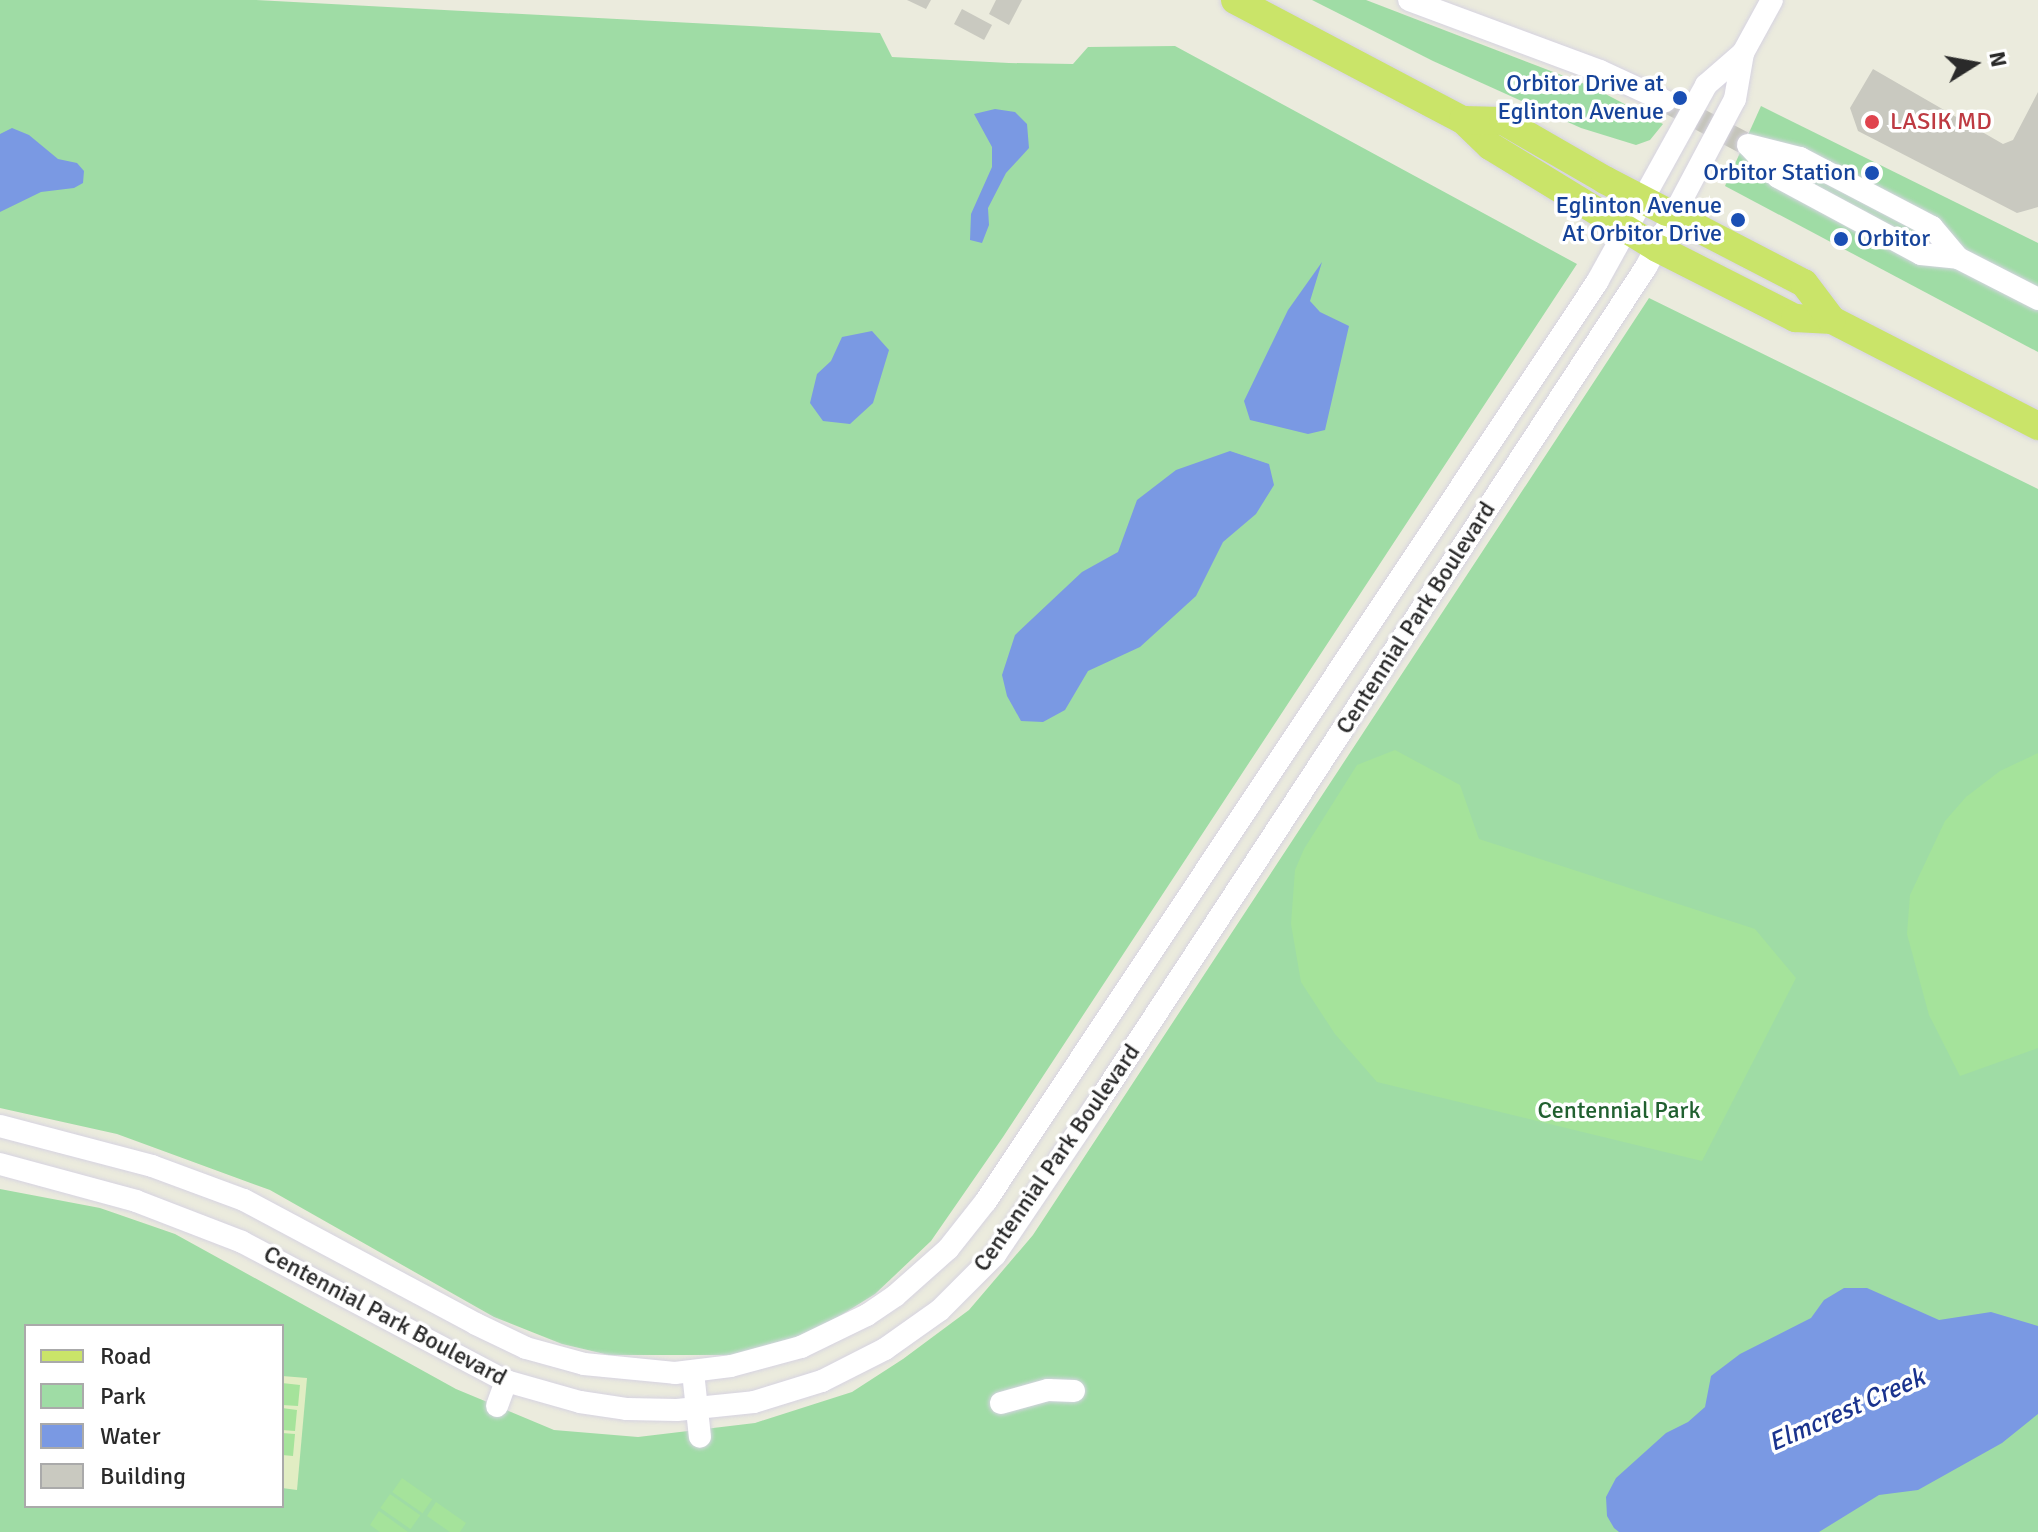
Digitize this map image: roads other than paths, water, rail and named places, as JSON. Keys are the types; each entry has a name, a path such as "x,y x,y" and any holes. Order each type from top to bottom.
{"main road":[{"path":"1235,0 1463,120 1490,146 1666,231 1795,318 1832,320 2038,426"}],"street":[{"path":"1409,0 1600,71 1665,101"},
{"path":"1743,53 1772,0"},
{"name":"Centennial Park Boulevard","path":"0,1126 152,1166 244,1200 526,1348 616,1369 693,1372 743,1364 801,1347 867,1315 924,1272 948,1249 986,1201 1556,345 1635,214 1706,85 1743,53"},
{"name":"Centennial Park Boulevard","path":"0,1164 136,1201 242,1242 506,1381 580,1402 627,1409 697,1410 776,1398 897,1352 995,1255 1183,973 1666,231 1735,99 1743,53"},
{"path":"1958,258 1932,227 1800,158 1748,145 1778,177 1921,254 1958,258 2038,299"},
{"path":"1150,953 1183,973"},
{"path":"693,1372 700,1437"},
{"path":"497,1406 506,1381"},
{"path":"1001,1403 1048,1390 1074,1391"}],"water":[{"path":"995,109 1015,112 1027,124 1029,148 1006,173 988,208 989,225 982,243 970,240 971,214 992,167 992,147 974,114"},
{"path":"12,128 29,135 58,159 77,163 84,171 83,183 74,188 41,192 0,212 0,134"},
{"path":"1322,262 1310,301 1320,312 1349,326 1325,430 1308,434 1250,420 1244,401 1288,310"},
{"path":"872,331 889,350 873,403 850,424 823,421 810,403 817,374 831,361 842,337"},
{"path":"1230,451 1269,464 1274,485 1256,514 1223,542 1196,596 1140,647 1088,671 1065,710 1043,722 1021,721 1007,696 1002,675 1015,635 1082,572 1118,552 1137,500 1176,470"},
{"name":"Elmcrest Creek","path":"1844,1288 1867,1288 1939,1320 1991,1312 2038,1326 2038,1414 2002,1443 1918,1490 1879,1495 1819,1532 1619,1532 1614,1528 1607,1516 1606,1497 1616,1478 1666,1433 1688,1422 1705,1407 1711,1376 1740,1354 1811,1318 1824,1300"}],"tunnel":[{"path":"1665,101 1748,145"}],"place":[{"name":"Orbitor Drive at Eglinton Avenue","path":"1680,98"},
{"name":"LASIK MD","path":"1872,122"},
{"name":"Orbitor Station","path":"1872,173"},
{"name":"Eglinton Avenue At Orbitor Drive","path":"1738,220"},
{"name":"Orbitor","path":"1841,239"}],"park label":[{"name":"Centennial Park","path":"1619,1111"}]}
